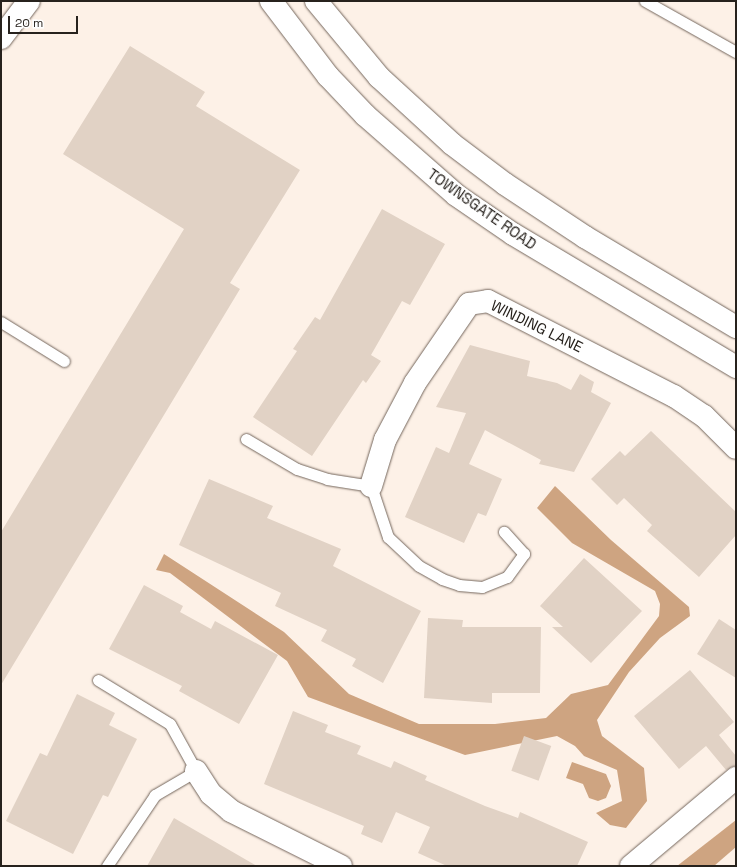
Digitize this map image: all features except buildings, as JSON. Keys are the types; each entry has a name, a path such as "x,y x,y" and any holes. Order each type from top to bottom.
{"street":[{"path":"1,38 30,1"},
{"name":"TOWNSGATE ROAD","path":"271,1 328,76 365,115 456,195 513,234 736,368"},
{"path":"316,1 379,77 452,144 505,184 585,237 736,327"},
{"name":"WINDING LANE","path":"371,486 385,440 415,383 469,304 488,300 674,396 704,416 736,448"},
{"path":"196,771 211,794 231,811 341,866"},
{"path":"631,866 736,778"}],"lane":[{"path":"645,1 736,52"},
{"path":"1,322 64,361"},
{"path":"246,439 298,469 327,479 371,486 388,537 419,566 459,585 482,587 507,577 519,564 524,554 504,532"},
{"path":"98,680 170,724 196,771 155,795 107,866"}],"shaded area":[{"path":"555,486 611,540 689,607 690,616 660,638 629,672 597,720 602,736 644,768 647,801 626,828 610,825 596,813 622,801 617,770 584,756 575,746 557,736 465,755 308,697 287,661 170,573 156,570 164,554 284,632 349,694 419,724 495,724 546,718 571,694 608,685 659,616 660,604 655,591 572,543 537,508"},
{"path":"572,762 606,774 611,786 606,798 598,801 589,798 583,784 566,778"},
{"path":"736,820 736,847 714,866 677,866"}]}
